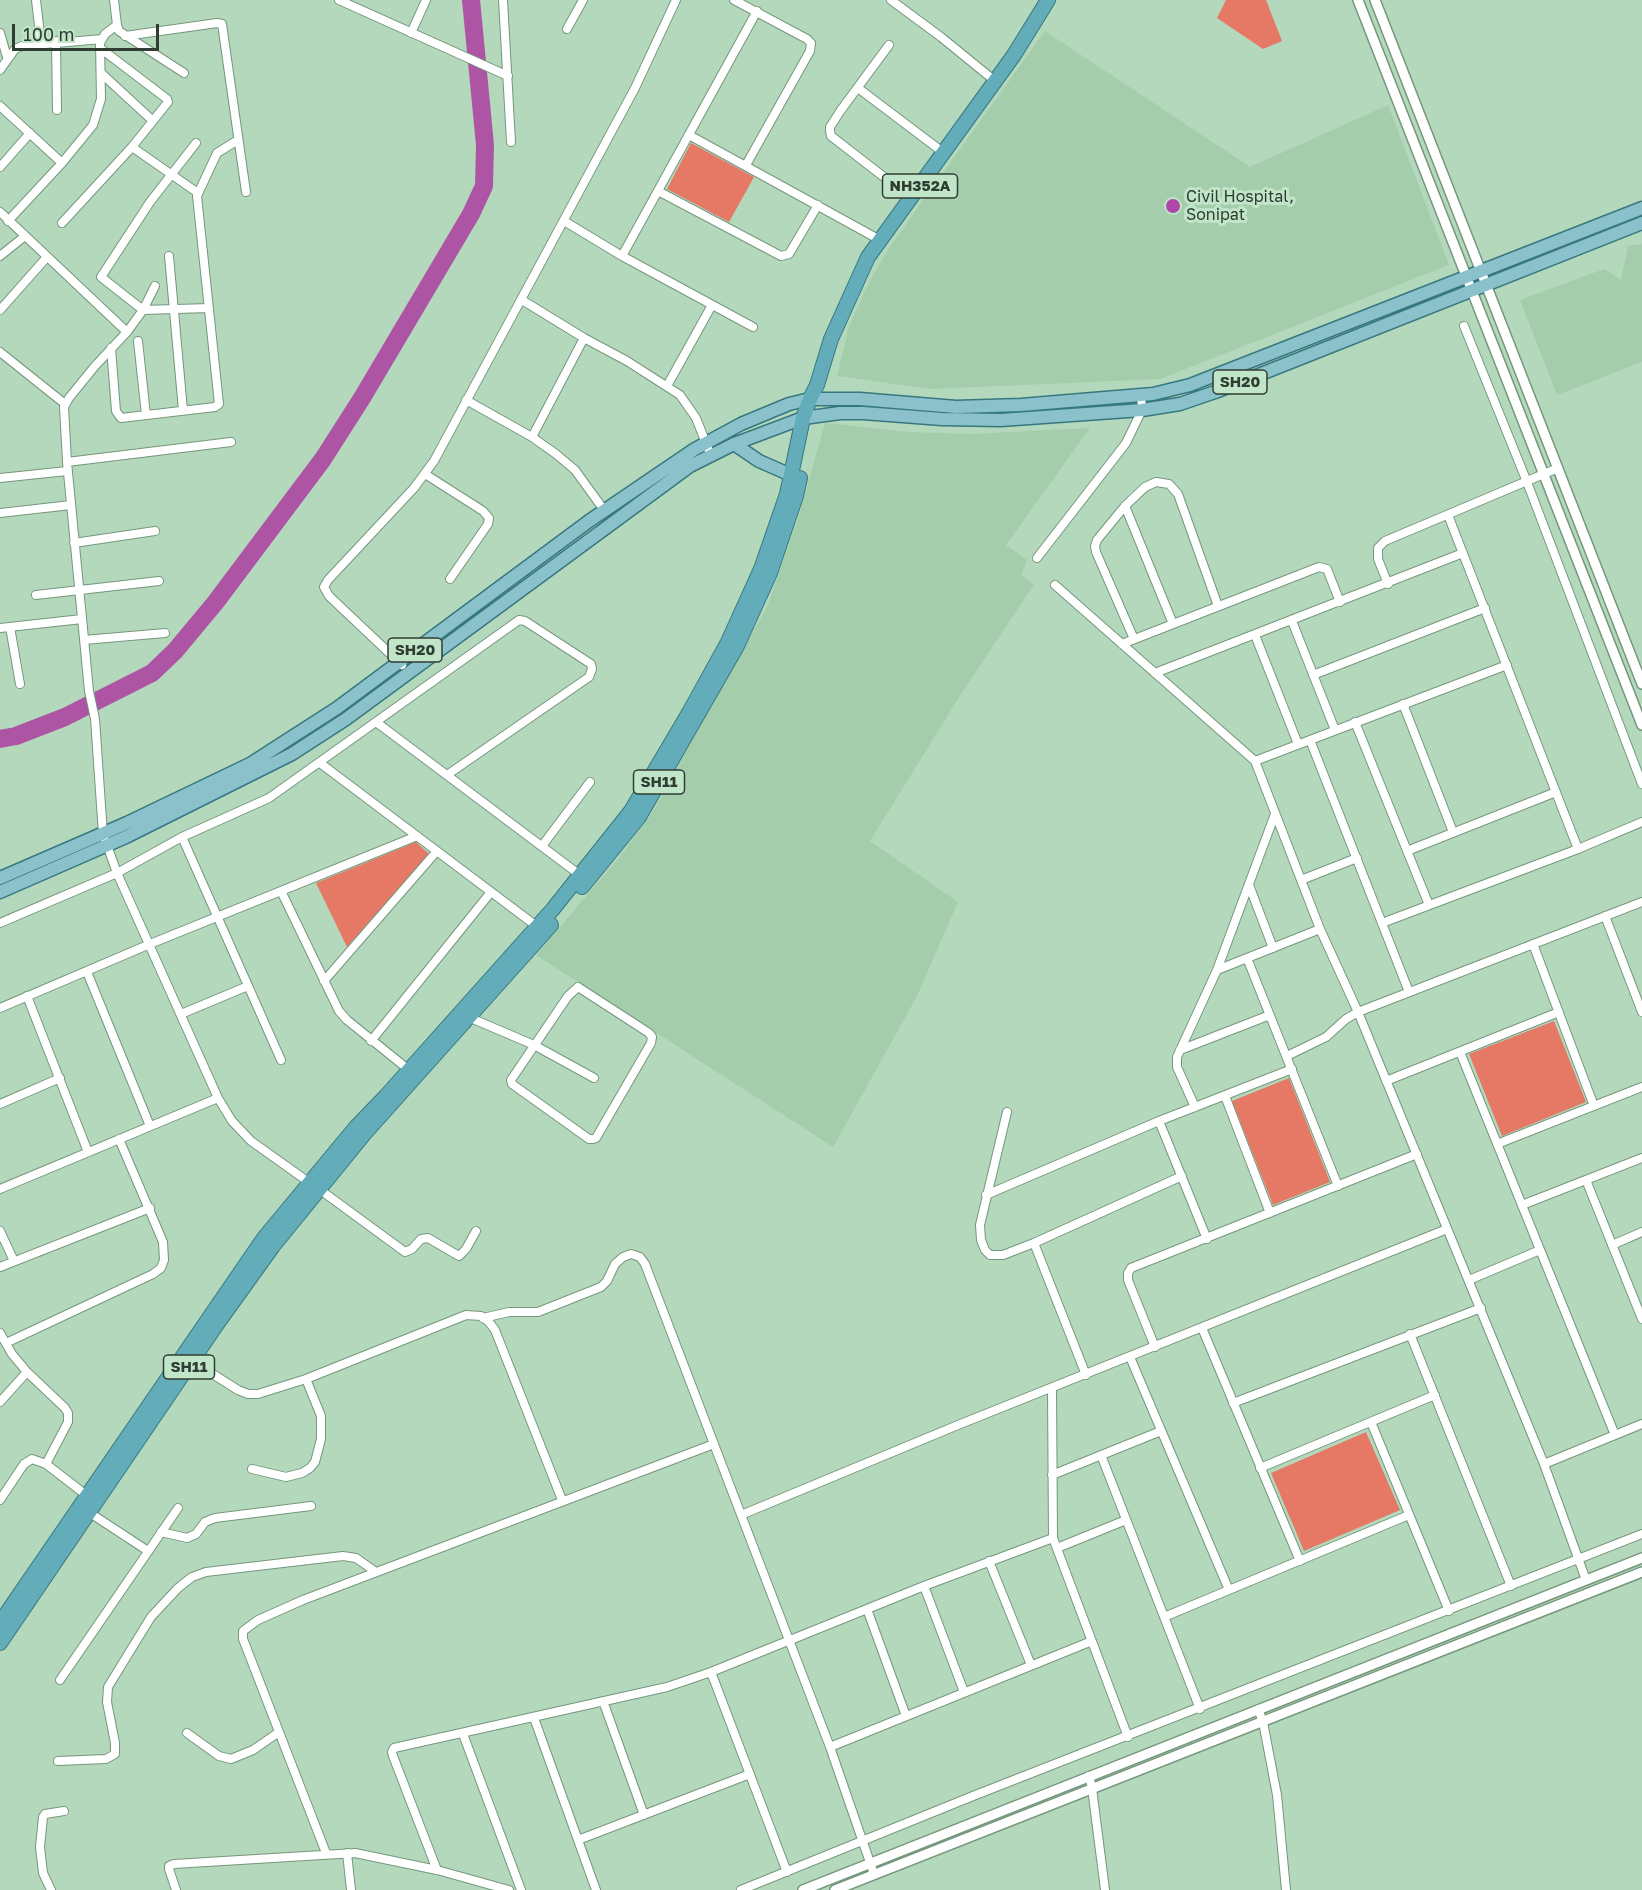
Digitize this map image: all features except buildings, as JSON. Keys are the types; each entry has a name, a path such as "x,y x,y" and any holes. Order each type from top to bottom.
{"highway":[{"name":"NH352A","path":"814,394 831,339 868,258 1014,56 1048,0"},
{"name":"SH11","path":"557,912 580,875 631,811 728,642 761,569 787,494 814,394"},
{"name":"SH11","path":"0,1643 88,1504 188,1358 273,1246 315,1186 639,817 737,646 770,573 796,496 808,417"},
{"name":"SH11","path":"377,1113 410,1070 465,1015"},
{"name":"SH11","path":"2,1614 88,1504"}],"main road":[{"name":"SH20","path":"0,892 250,764 337,708 604,510 706,443 741,424 789,404 814,394 956,407 1021,405 1154,394 1190,385 1642,208"},
{"name":"SH20","path":"0,878 105,839 243,780 292,754 346,719 411,672 690,466 734,444 808,417 863,413 920,418 1001,420 1142,410 1180,404 1642,223"},
{"path":"734,444 759,461 791,475"}],"street":[{"path":"36,0 41,43"},
{"path":"114,0 117,25 125,36 184,73"},
{"path":"339,0 508,76"},
{"path":"363,10 367,0"},
{"path":"411,33 426,0"},
{"path":"503,0 511,142"},
{"path":"567,29 583,0"},
{"path":"411,672 329,596 324,587 425,474 522,300 635,88 676,0"},
{"path":"734,0 807,39 811,44 810,51 746,165"},
{"path":"891,0 995,81"},
{"path":"1358,0 1639,707 1642,724"},
{"path":"1375,0 1642,684"},
{"path":"622,256 757,11"},
{"path":"125,36 222,24 246,192"},
{"path":"8,220 62,163 88,132 96,118 100,99 102,39 117,25"},
{"path":"0,33 7,57"},
{"path":"0,70 7,57 15,49 41,43 102,39"},
{"path":"56,42 57,110"},
{"path":"889,45 830,127 831,136 911,198"},
{"path":"62,223 132,147 167,103 167,99 100,48"},
{"path":"101,73 153,121"},
{"path":"858,88 944,153"},
{"path":"0,106 62,163"},
{"path":"0,167 30,133"},
{"path":"689,135 880,240"},
{"path":"111,348 117,415 124,418 215,407 219,404 197,201 198,193 217,153 238,140"},
{"path":"196,143 171,173 101,277 143,310 209,308"},
{"path":"132,147 198,193"},
{"path":"658,191 782,256 789,254 818,205"},
{"path":"0,212 127,332"},
{"path":"564,221 622,256 753,327"},
{"path":"0,256 25,236"},
{"path":"169,256 183,410"},
{"path":"0,310 48,257"},
{"path":"155,286 143,310 127,332 65,404 74,543 105,839 117,873 218,1098 245,1136 405,1252 425,1238 459,1256 466,1249 476,1231"},
{"path":"522,300 680,395 688,405 711,456"},
{"path":"667,386 712,304"},
{"path":"1464,326 1527,482 1642,784"},
{"path":"532,437 584,338"},
{"path":"138,341 146,415"},
{"path":"0,352 65,404"},
{"path":"1037,558 1126,443 1142,410 1141,395"},
{"path":"466,400 532,437 575,470 604,510"},
{"path":"67,462 231,442"},
{"path":"1388,584 1378,560 1378,548 1385,541 1558,468"},
{"path":"0,478 68,471"},
{"path":"425,474 483,511 489,518 488,524 450,579"},
{"path":"1134,639 1095,546 1097,540 1125,506 1145,487 1156,482 1169,484 1178,494 1218,606"},
{"path":"0,513 71,505"},
{"path":"1125,506 1173,624"},
{"path":"1448,515 1578,849"},
{"path":"74,543 155,531"},
{"path":"1155,673 1463,553"},
{"path":"1122,644 1323,567 1327,569 1340,602"},
{"path":"36,595 159,581"},
{"path":"1055,585 1255,761 1320,929 1358,1012 1481,1308 1544,1464 1586,1580"},
{"path":"1313,675 1485,608"},
{"path":"0,628 82,619"},
{"path":"0,923 117,873 182,837 269,798 519,620 525,621 591,664 592,669 589,676 447,775"},
{"path":"1292,621 1335,730"},
{"path":"10,627 20,684"},
{"path":"84,640 165,633"},
{"path":"1255,635 1298,744"},
{"path":"1255,761 1507,665"},
{"path":"1403,704 1453,832"},
{"path":"376,722 580,875"},
{"path":"1355,722 1429,905"},
{"path":"1310,740 1409,992"},
{"path":"320,763 541,930"},
{"path":"542,846 590,782"},
{"path":"1407,851 1556,792"},
{"path":"1195,1107 1177,1067 1177,1057 1217,970 1275,814"},
{"path":"1382,923 1578,849 1642,822"},
{"path":"0,1008 150,944 417,836"},
{"path":"182,837 281,1060"},
{"path":"324,981 437,851"},
{"path":"1301,880 1356,858"},
{"path":"1249,885 1273,948"},
{"path":"281,891 339,1011 371,1041 410,1070"},
{"path":"371,1041 491,892"},
{"path":"1287,1056 1326,1037 1346,1019 1358,1012 1642,902"},
{"path":"1605,916 1642,1012"},
{"path":"1217,970 1320,929"},
{"path":"1533,944 1594,1106"},
{"path":"1247,958 1338,1186"},
{"path":"87,972 150,1126"},
{"path":"181,1014 248,986"},
{"path":"578,987 652,1037 651,1043 602,1129 593,1140 512,1084 512,1076 534,1045 568,996 578,987"},
{"path":"27,996 88,1152"},
{"path":"1386,1081 1559,1012"},
{"path":"465,1015 534,1045 594,1078"},
{"path":"1180,1050 1270,1015"},
{"path":"1460,1052 1615,1435"},
{"path":"986,1195 1159,1121 1292,1070"},
{"path":"0,1104 60,1078"},
{"path":"1497,1144 1642,1087"},
{"path":"1224,1096 1270,1213"},
{"path":"0,1189 218,1098"},
{"path":"1007,1112 986,1195 980,1231 985,1250 990,1255 996,1256 1034,1243 1182,1176"},
{"path":"1159,1121 1207,1239"},
{"path":"6,1343 153,1274 161,1268 165,1250 150,1208 119,1139"},
{"path":"1155,1347 1128,1280 1128,1273 1131,1269 1417,1154"},
{"path":"1522,1205 1642,1158"},
{"path":"1586,1180 1642,1319"},
{"path":"0,1267 150,1208"},
{"path":"741,1515 1448,1229"},
{"path":"0,1231 14,1261"},
{"path":"1612,1245 1642,1232"},
{"path":"1034,1243 1086,1375"},
{"path":"1469,1280 1540,1250"},
{"path":"188,1358 238,1390 248,1394 258,1394 306,1379 466,1315 483,1318 509,1312 544,1311 600,1287 607,1281 615,1264 623,1257 631,1254 640,1257 645,1264 790,1641 874,1874"},
{"path":"1233,1403 1481,1308"},
{"path":"483,1318 495,1330 562,1500"},
{"path":"1202,1328 1300,1561"},
{"path":"0,1333 27,1372 68,1413 68,1422 46,1464"},
{"path":"1410,1334 1511,1586"},
{"path":"1130,1357 1229,1590"},
{"path":"0,1402 27,1372"},
{"path":"252,1469 286,1477 302,1473 315,1462 321,1439 321,1416 306,1379"},
{"path":"1052,1389 1053,1538 1128,1737"},
{"path":"1260,1468 1435,1395"},
{"path":"1371,1422 1449,1611"},
{"path":"1544,1464 1642,1424"},
{"path":"1052,1475 1161,1431"},
{"path":"327,1853 243,1639 243,1631 258,1620 285,1608 562,1500 714,1444"},
{"path":"1101,1455 1200,1709"},
{"path":"0,1500 27,1460 32,1459 46,1464 88,1504 148,1551"},
{"path":"161,1532 187,1538 196,1534 205,1522 215,1518 311,1506"},
{"path":"60,1680 178,1508"},
{"path":"1164,1617 1409,1515"},
{"path":"1057,1548 1126,1520"},
{"path":"741,1890 1642,1534"},
{"path":"437,1870 392,1752 394,1748 667,1687 711,1672 924,1586 1053,1538"},
{"path":"58,1761 105,1759 115,1754 107,1702 108,1687 151,1617 178,1588 192,1577 206,1572 343,1556 356,1558 376,1572"},
{"path":"803,1890 1642,1558"},
{"path":"989,1561 1031,1665"},
{"path":"835,1890 1642,1572"},
{"path":"924,1586 964,1692"},
{"path":"867,1609 906,1716"},
{"path":"830,1747 1092,1641"},
{"path":"711,1672 788,1872"},
{"path":"603,1701 644,1815"},
{"path":"1258,1709 1263,1722 1276,1795 1286,1890"},
{"path":"534,1718 596,1890"},
{"path":"186,1733 219,1756 231,1758 253,1750 279,1732"},
{"path":"463,1734 521,1890"},
{"path":"578,1840 750,1774"},
{"path":"1089,1776 1105,1890"},
{"path":"51,1890 43,1873 40,1847 43,1817 45,1814 64,1811"},
{"path":"176,1890 169,1869 169,1866 174,1864 327,1853 364,1854 437,1870 509,1890"},
{"path":"347,1853 351,1890"}],"shaded area":[{"path":"1226,0 1266,0 1282,41 1263,49 1217,18"},
{"name":"Civil Hospital, Sonipat","path":"1045,31 1250,167 1388,105 1449,265 1160,379 930,389 837,376 849,326 869,282 891,245"},
{"path":"691,143 754,177 729,222 667,189"},
{"path":"1642,244 1642,362 1557,395 1520,300 1604,269 1621,280 1628,246"},
{"path":"825,423 909,432 971,434 1090,428 1006,545 1027,560 1021,575 1034,584 961,694 870,841 958,902 916,998 833,1147 536,955 618,859 653,812 767,607 798,519"},
{"path":"416,842 429,854 347,947 316,883"},
{"path":"1554,1021 1586,1102 1502,1136 1469,1054"},
{"path":"1289,1078 1330,1182 1273,1205 1232,1101"},
{"path":"1366,1432 1400,1510 1304,1551 1271,1473"}],"waterway":[{"path":"0,739 16,736 65,717 152,673 175,651 215,603 323,459 362,398 471,214 484,186 485,145 471,0"}],"place":[{"name":"Civil Hospital, Sonipat","path":"1173,206"}]}
